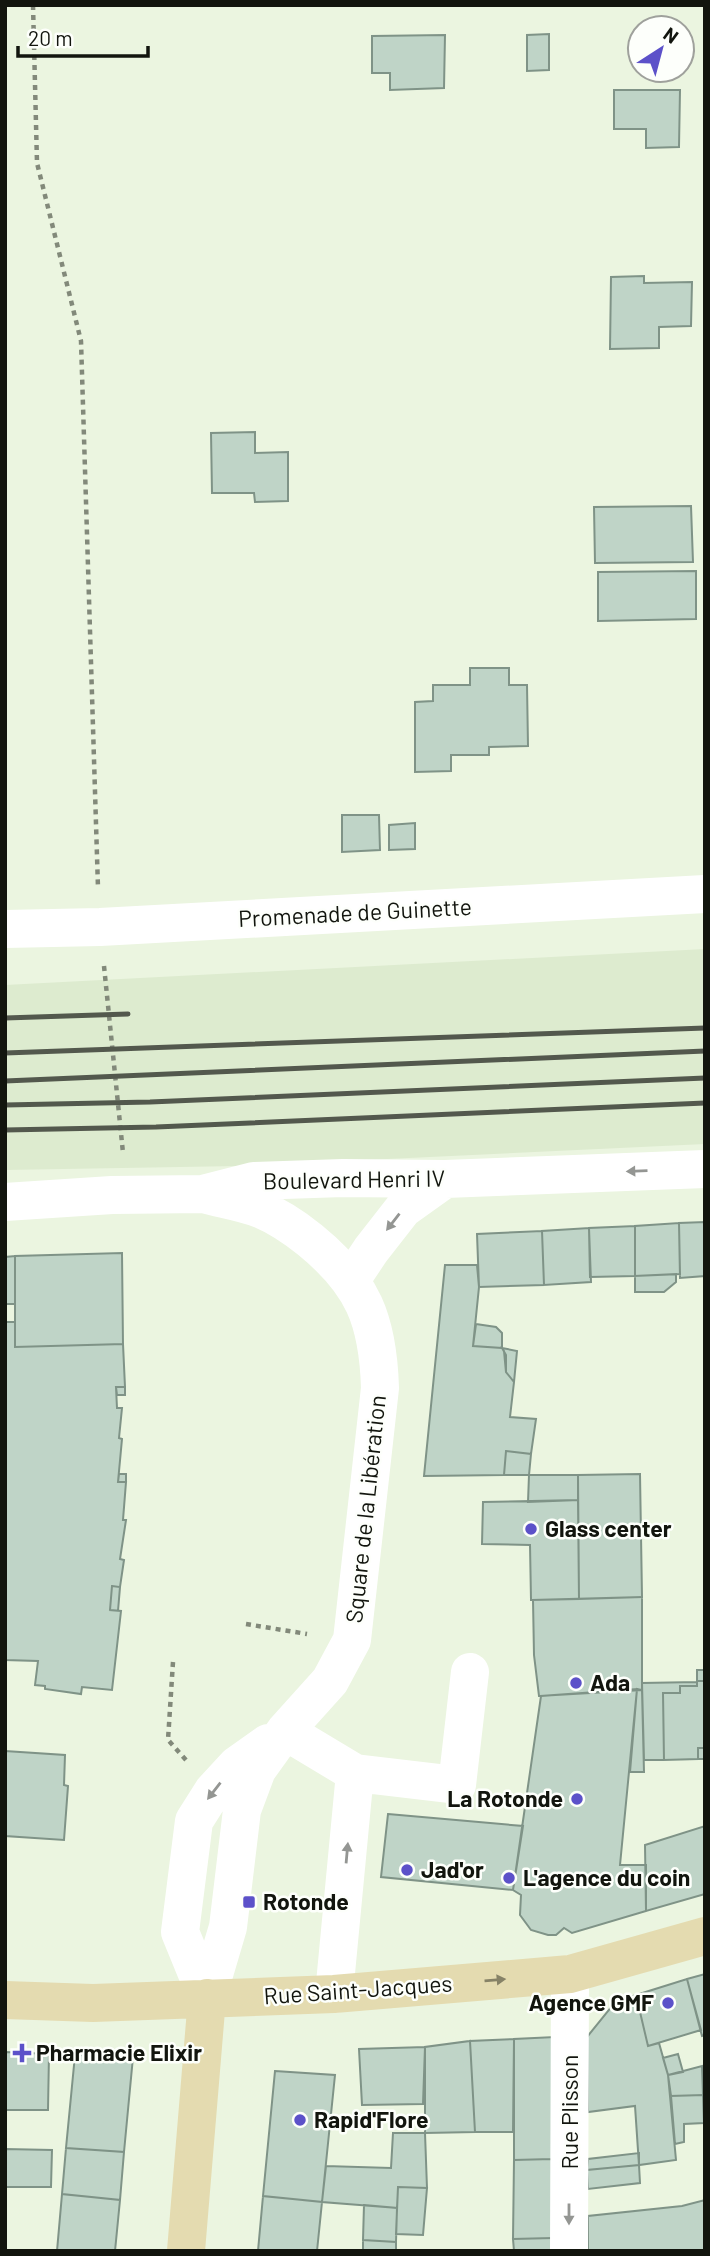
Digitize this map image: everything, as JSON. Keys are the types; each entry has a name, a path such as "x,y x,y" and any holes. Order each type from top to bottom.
{"main road":[{"name":"Rue Saint-Jacques","path":"5,2000 93,2003 334,1994 570,1974 705,1936"},
{"path":"186,2251 207,1998"}],"street":[{"name":"Promenade de Guinette","path":"5,929 100,927 705,894"},
{"name":"Boulevard Henri IV","path":"5,1202 112,1195 203,1194 254,1181 445,1179 705,1168"},
{"path":"351,1280 403,1209 445,1179"},
{"name":"Square de la Libération","path":"203,1194 259,1209 295,1228 334,1260 351,1280 369,1316 379,1357 380,1388 352,1640 330,1681 285,1731 257,1770 242,1810 228,1927 207,1998"},
{"path":"207,1998 180,1932 194,1821 212,1791 237,1765 285,1731 355,1773 457,1785 470,1672"},
{"path":"334,1994 355,1773"},
{"name":"Rue Plisson","path":"569,2251 570,1974"}],"path":[{"path":"33,5 37,163 81,341 100,927 123,1157"},
{"path":"246,1624 352,1640"},
{"path":"173,1662 168,1740 212,1791"}],"shaded area":[{"path":"705,949 705,1144 239,1166 5,1170 5,985"}],"building":[{"path":"549,34 549,70 527,71 527,35"},
{"path":"445,35 444,88 390,90 390,73 372,73 372,36"},
{"path":"614,90 680,90 679,147 646,148 646,129 614,129"},
{"path":"644,276 644,283 692,282 691,326 659,327 659,348 610,349 611,277"},
{"path":"255,432 255,453 288,452 288,501 255,502 254,493 212,493 211,433"},
{"path":"691,506 693,562 595,563 594,507"},
{"path":"696,571 696,619 598,621 598,572"},
{"path":"470,668 509,668 509,685 527,685 528,746 489,747 489,755 451,755 451,771 415,772 415,702 433,701 433,685 470,685"},
{"path":"342,815 379,815 380,850 342,852"},
{"path":"415,823 415,849 389,850 389,825"},
{"path":"705,1222 705,1276 680,1278 679,1223"},
{"path":"679,1223 680,1274 635,1276 635,1226"},
{"path":"635,1226 635,1276 590,1277 589,1228"},
{"path":"589,1228 591,1282 544,1285 542,1231"},
{"path":"542,1231 544,1285 479,1287 477,1234"},
{"path":"122,1253 123,1344 15,1347 15,1256"},
{"path":"15,1256 15,1304 5,1304 5,1257"},
{"path":"445,1265 477,1265 479,1287 473,1346 502,1348 506,1372 514,1382 510,1417 536,1419 531,1454 506,1451 504,1475 424,1476"},
{"path":"676,1274 676,1282 664,1292 635,1292 635,1276"},
{"path":"5,1322 15,1322 15,1347 123,1344 125,1387 116,1387 117,1408 122,1408 118,1482 126,1482 123,1520 126,1520 120,1559 124,1560 120,1587 112,1586 110,1610 121,1611 112,1690 82,1687 81,1694 45,1689 45,1686 35,1685 38,1661 5,1660"},
{"path":"476,1324 496,1327 502,1333 502,1348 473,1346"},
{"path":"502,1348 517,1351 514,1382 506,1372 506,1355"},
{"path":"116,1387 125,1387 125,1395 117,1395"},
{"path":"506,1451 531,1454 529,1475 504,1475"},
{"path":"119,1474 126,1474 126,1482 118,1482"},
{"path":"640,1474 642,1597 579,1599 578,1475"},
{"path":"529,1475 578,1475 578,1500 528,1502"},
{"path":"578,1500 579,1599 531,1600 530,1545 482,1544 483,1502"},
{"path":"112,1586 120,1587 118,1611 110,1610"},
{"path":"642,1597 642,1690 539,1696 534,1655 533,1600"},
{"path":"697,1670 705,1670 705,1681 697,1681"},
{"path":"697,1681 705,1681 705,1748 698,1748 698,1759 664,1760 663,1693 680,1693 680,1686 697,1686"},
{"path":"697,1682 697,1686 680,1686 680,1693 663,1693 664,1760 644,1760 642,1683"},
{"path":"637,1689 642,1690 644,1772 630,1772"},
{"name":"La Rotonde","path":"637,1689 620,1865 646,1865 646,1911 572,1933 564,1928 556,1935 531,1930 520,1915 521,1895 513,1890 541,1696"},
{"path":"698,1748 705,1748 705,1759 698,1759"},
{"path":"5,1751 65,1755 64,1785 68,1786 64,1840 5,1836"},
{"path":"388,1814 523,1826 513,1890 381,1877"},
{"path":"705,1826 705,1894 646,1911 645,1845"},
{"path":"705,1974 705,2035 702,2036 687,1979"},
{"path":"687,1979 701,2030 648,2046 636,1995"},
{"path":"636,1995 648,2046 659,2043 668,2075 676,2160 639,2165 635,2106 588,2112 587,2037 616,2001"},
{"path":"555,2037 552,2159 514,2160 514,2039"},
{"path":"514,2039 513,2132 475,2132 470,2041"},
{"path":"470,2041 475,2132 425,2133 425,2047"},
{"path":"425,2047 423,2104 362,2105 359,2049"},
{"path":"5,2052 49,2054 48,2110 5,2110"},
{"path":"678,2054 683,2072 668,2075 663,2058"},
{"path":"75,2055 133,2057 124,2152 66,2148"},
{"path":"702,2066 703,2095 671,2096 668,2075"},
{"name":"Rapid'Flore","path":"275,2071 335,2075 322,2202 263,2196"},
{"path":"703,2095 704,2123 684,2124 684,2142 675,2144 671,2096"},
{"path":"393,2133 425,2133 427,2188 398,2187 397,2208 322,2202 326,2166 391,2168"},
{"path":"66,2148 124,2152 120,2200 62,2194"},
{"path":"5,2149 52,2150 51,2187 5,2187"},
{"path":"639,2153 639,2165 587,2170 588,2159"},
{"path":"552,2159 552,2238 513,2239 514,2160"},
{"path":"639,2165 640,2183 588,2189 587,2170"},
{"path":"398,2187 427,2188 423,2235 396,2234"},
{"path":"62,2194 120,2200 115,2251 57,2251"},
{"path":"263,2196 322,2202 317,2251 258,2251"},
{"path":"705,2200 705,2251 588,2251 588,2216 682,2206"},
{"path":"364,2205 397,2208 396,2242 363,2240"},
{"path":"552,2238 551,2251 514,2251 513,2239"},
{"path":"363,2240 396,2242 396,2251 363,2251"}],"railway":[{"path":"5,1018 128,1014"},
{"path":"5,1053 705,1028"},
{"path":"5,1081 705,1051"},
{"path":"5,1105 150,1102 705,1078"},
{"path":"5,1130 156,1127 705,1103"}],"place":[{"name":"Glass center","path":"531,1529"},
{"name":"Ada","path":"576,1683"},
{"name":"La Rotonde","path":"577,1799"},
{"name":"Jad'or","path":"407,1870"},
{"name":"L'agence du coin","path":"509,1878"},
{"name":"Rotonde","path":"249,1902"},
{"name":"Agence GMF","path":"668,2003"},
{"name":"Pharmacie Elixir","path":"22,2053"},
{"name":"Rapid'Flore","path":"300,2120"}]}
